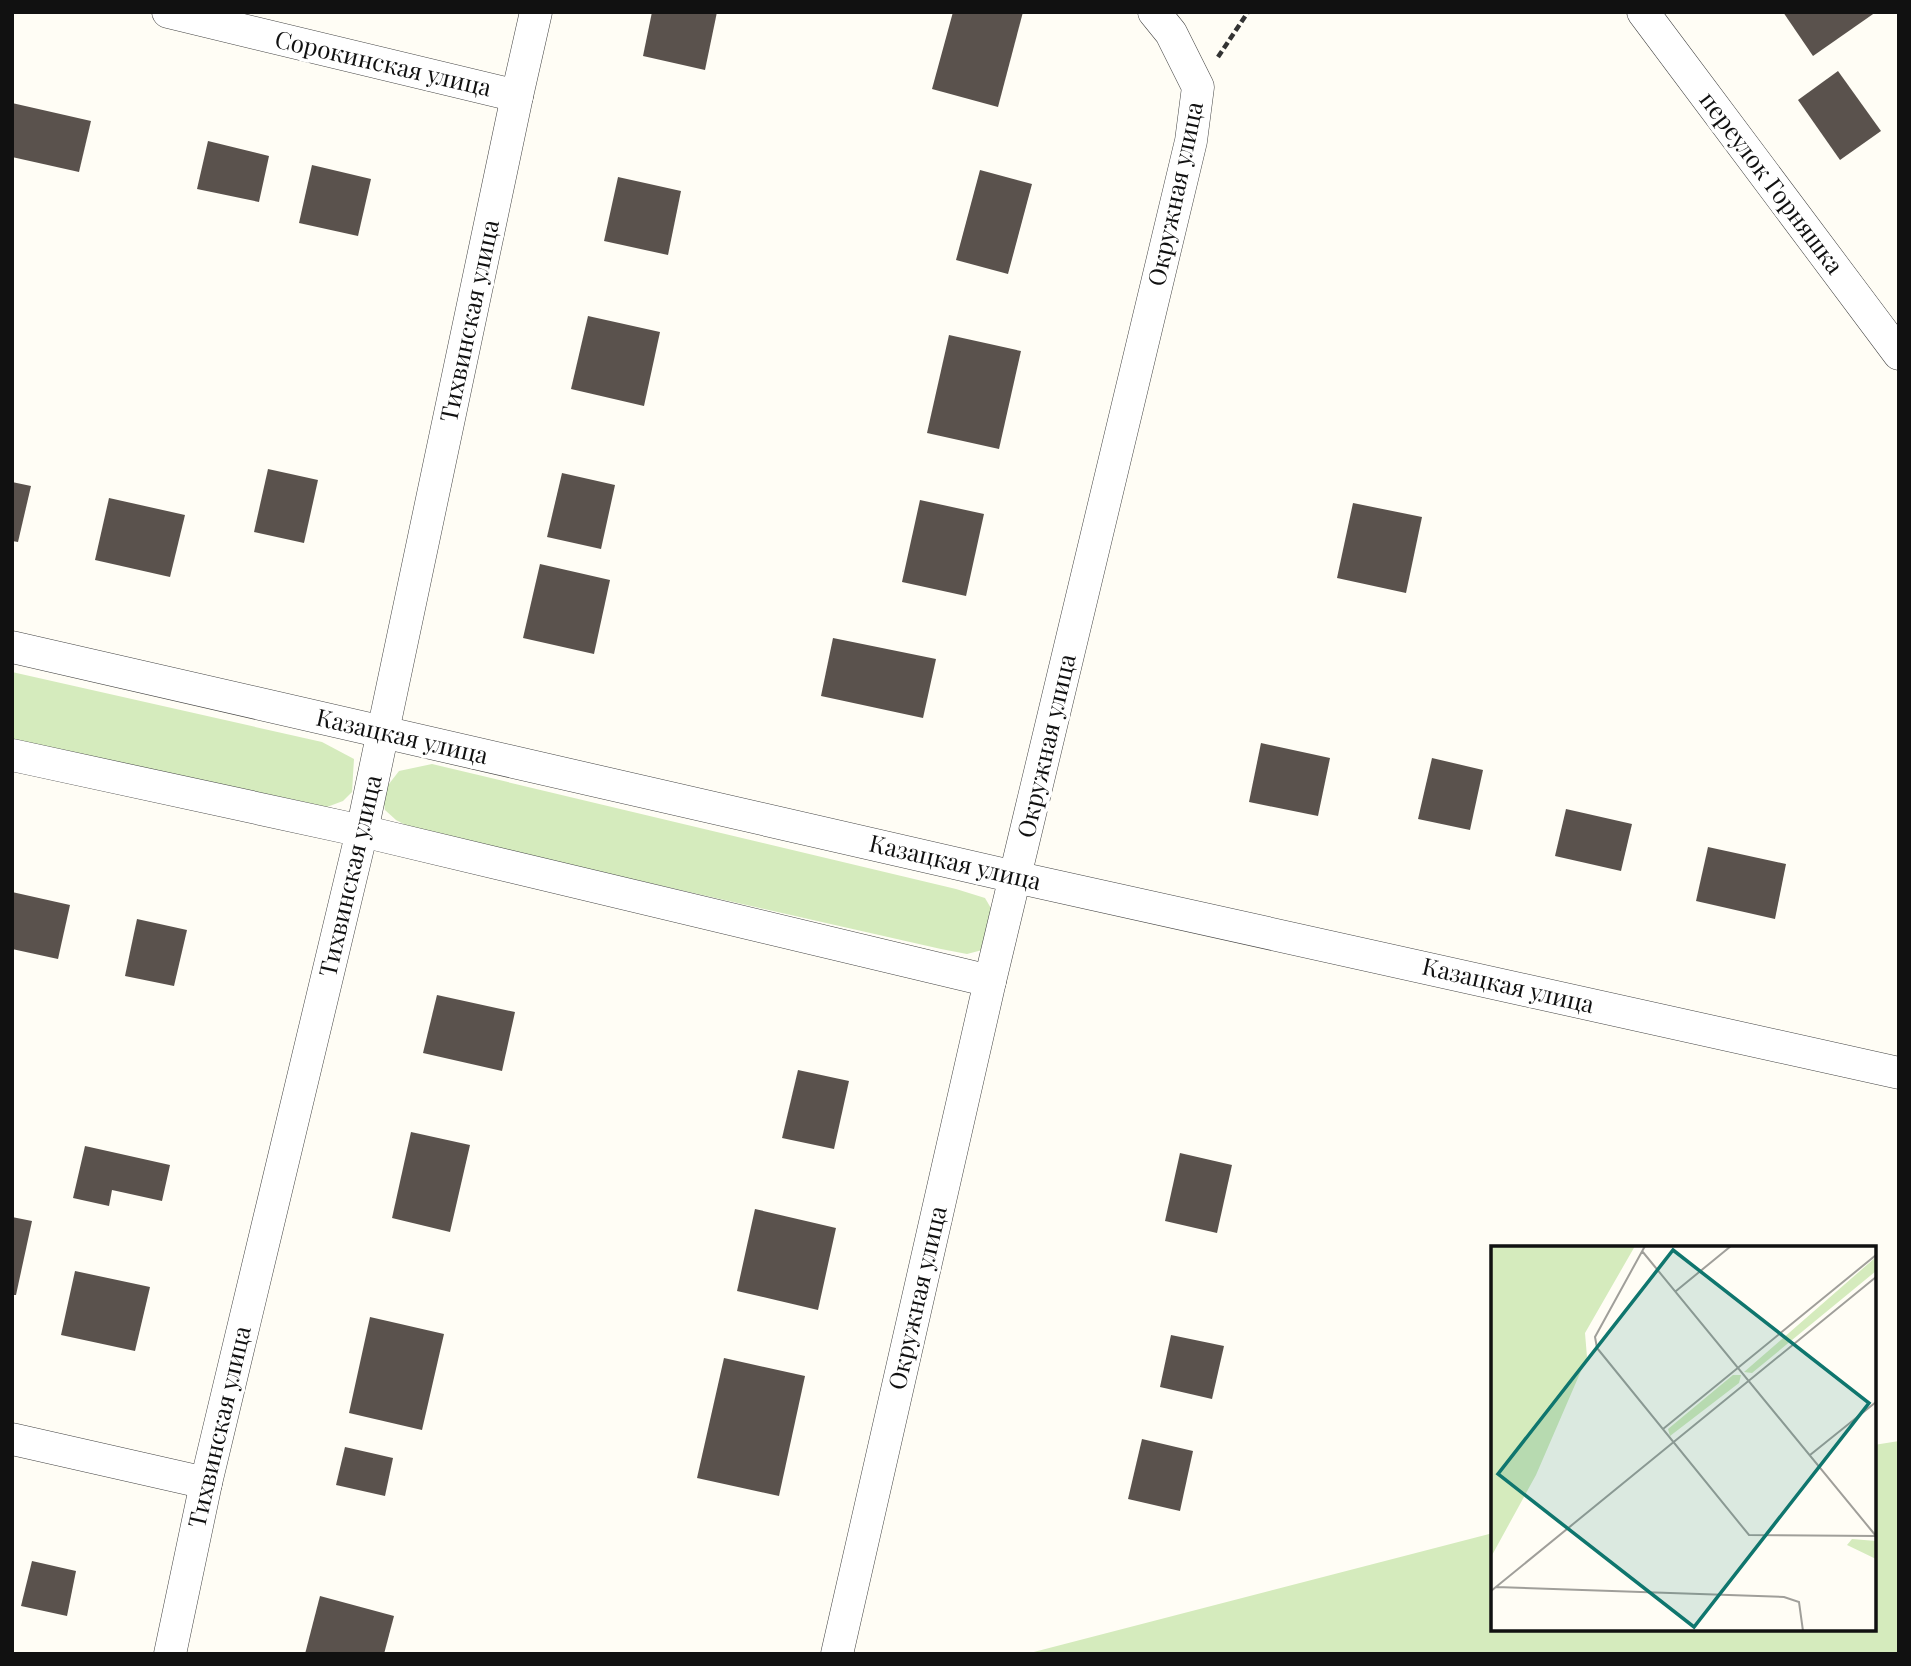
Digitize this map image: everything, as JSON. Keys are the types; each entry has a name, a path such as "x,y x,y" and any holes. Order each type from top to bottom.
{"street":[{"name":"Сорокинская улица","path":"168,12 517,96"},
{"name":"Тихвинская улица","path":"170,1654 206,1483 362,831 536,12"},
{"name":"Окружная улица","path":"837,1654 990,981 1191,141 1198,87 1171,33 1154,12"},
{"name":"переулок Горняшка","path":"1643,12 1899,354"},
{"name":"Казацкая улица","path":"12,648 1015,877 1899,1073"},
{"path":"12,755 362,831 990,981"},
{"path":"12,1439 206,1483"}],"path":[{"path":"1198,87 1248,12"}],"green space":[{"path":"12,672 322,742 354,759 352,792 343,801 327,807 12,739"},
{"path":"432,764 985,898 995,915 986,949 967,954 941,949 415,830 396,820 385,810 382,793 399,771"},
{"path":"1899,1441 1899,1654 1026,1654 1491,1534 1491,1631 1876,1631 1876,1445"}],"building":[{"path":"652,12 717,12 705,70 643,56"},
{"path":"953,12 1023,12 998,107 932,89"},
{"path":"1783,12 1876,12 1813,56"},
{"path":"1838,71 1881,131 1840,160 1798,100"},
{"path":"12,103 91,121 79,172 12,157"},
{"path":"208,141 269,156 259,202 197,189"},
{"path":"312,165 371,179 358,236 299,223"},
{"path":"980,170 1032,184 1008,274 956,260"},
{"path":"618,177 681,191 668,255 604,241"},
{"path":"588,316 660,332 644,406 571,389"},
{"path":"949,335 1021,351 999,449 927,433"},
{"path":"268,469 318,480 304,543 254,532"},
{"path":"562,473 615,485 601,549 547,537"},
{"path":"12,482 31,486 18,542 12,541"},
{"path":"109,498 185,515 170,577 95,560"},
{"path":"920,500 984,514 966,596 902,582"},
{"path":"1353,503 1422,517 1406,593 1337,578"},
{"path":"540,564 610,580 594,654 523,638"},
{"path":"833,638 936,659 923,718 821,696"},
{"path":"1261,743 1330,758 1318,816 1249,802"},
{"path":"1432,758 1483,770 1470,830 1418,819"},
{"path":"1566,809 1632,824 1621,871 1555,856"},
{"path":"1708,847 1786,864 1775,919 1696,901"},
{"path":"12,892 70,905 58,959 12,949"},
{"path":"137,919 187,930 174,986 125,976"},
{"path":"437,995 515,1012 502,1071 423,1053"},
{"path":"798,1070 849,1081 834,1149 782,1138"},
{"path":"411,1132 470,1145 450,1232 392,1218"},
{"path":"85,1146 170,1165 162,1201 112,1190 109,1206 73,1198"},
{"path":"1180,1153 1232,1165 1217,1233 1165,1221"},
{"path":"755,1209 836,1228 818,1310 737,1291"},
{"path":"12,1217 32,1221 16,1295 12,1295"},
{"path":"75,1271 150,1287 135,1351 61,1335"},
{"path":"370,1317 444,1334 422,1430 349,1413"},
{"path":"1171,1335 1224,1346 1212,1399 1160,1387"},
{"path":"724,1358 805,1376 779,1496 697,1478"},
{"path":"1142,1439 1193,1451 1180,1511 1128,1499"},
{"path":"345,1447 393,1458 385,1496 336,1485"},
{"path":"32,1561 76,1571 67,1616 21,1606"},
{"path":"320,1596 394,1616 384,1654 305,1654"}]}
